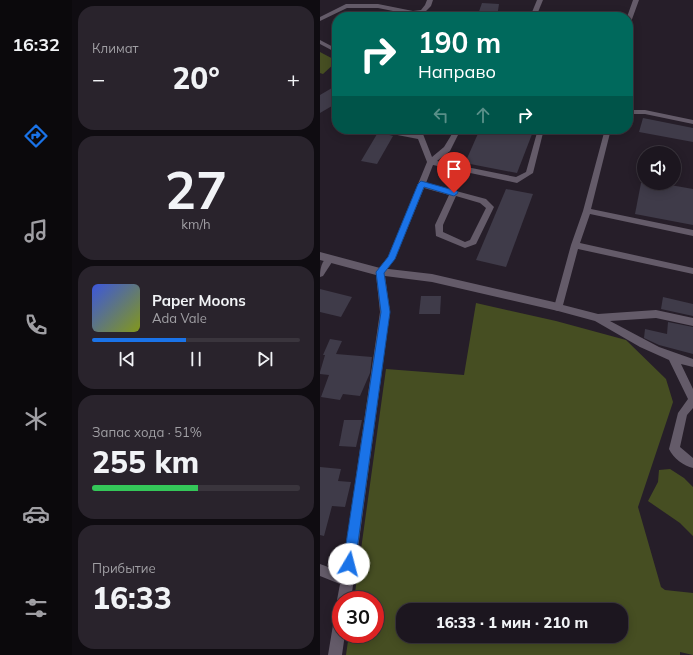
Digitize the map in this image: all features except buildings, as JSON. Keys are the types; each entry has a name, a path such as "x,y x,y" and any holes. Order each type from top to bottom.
{"street":[{"path":"418,12 423,11 428,6 430,0"},
{"path":"632,12 636,0"},
{"path":"334,12 346,6 378,6 408,12"},
{"path":"320,19 332,13"},
{"path":"320,256 380,272 432,278 558,307"},
{"path":"345,591 385,312 380,272"},
{"path":"320,570 347,580"},
{"path":"336,655 338,643"}],"lane":[{"path":"535,12 540,0"},
{"path":"320,42 332,48"},
{"path":"633,112 645,112 693,122"},
{"path":"406,134 422,137"},
{"path":"420,134 426,154 432,162 517,180 529,173 540,134"},
{"path":"380,272 391,259 421,184 432,162 447,150 455,134"},
{"path":"607,134 587,211 575,245 558,307 598,318 633,341 673,358 693,363"},
{"path":"421,184 454,193 483,201 490,207 473,242 465,245 439,234 438,225 454,193"},
{"path":"587,211 693,233"},
{"path":"575,245 693,271"},
{"path":"320,274 330,259"},
{"path":"598,318 656,314 693,322"},
{"path":"673,358 693,400 683,413 674,450 688,462 693,463"}],"green space":[{"path":"320,52 332,58 332,66 323,74 320,73"},
{"path":"476,303 556,321 626,340 666,379 673,402 638,507 661,587 665,590 693,593 693,655 680,652 680,655 346,655 348,643 384,643 384,591 355,591 386,369 464,375"},
{"path":"670,469 684,478 693,487 693,536 680,523 648,501 658,482 659,470"}],"route":[{"path":"349,564 385,312 380,272 391,259 421,184 454,193"}]}
